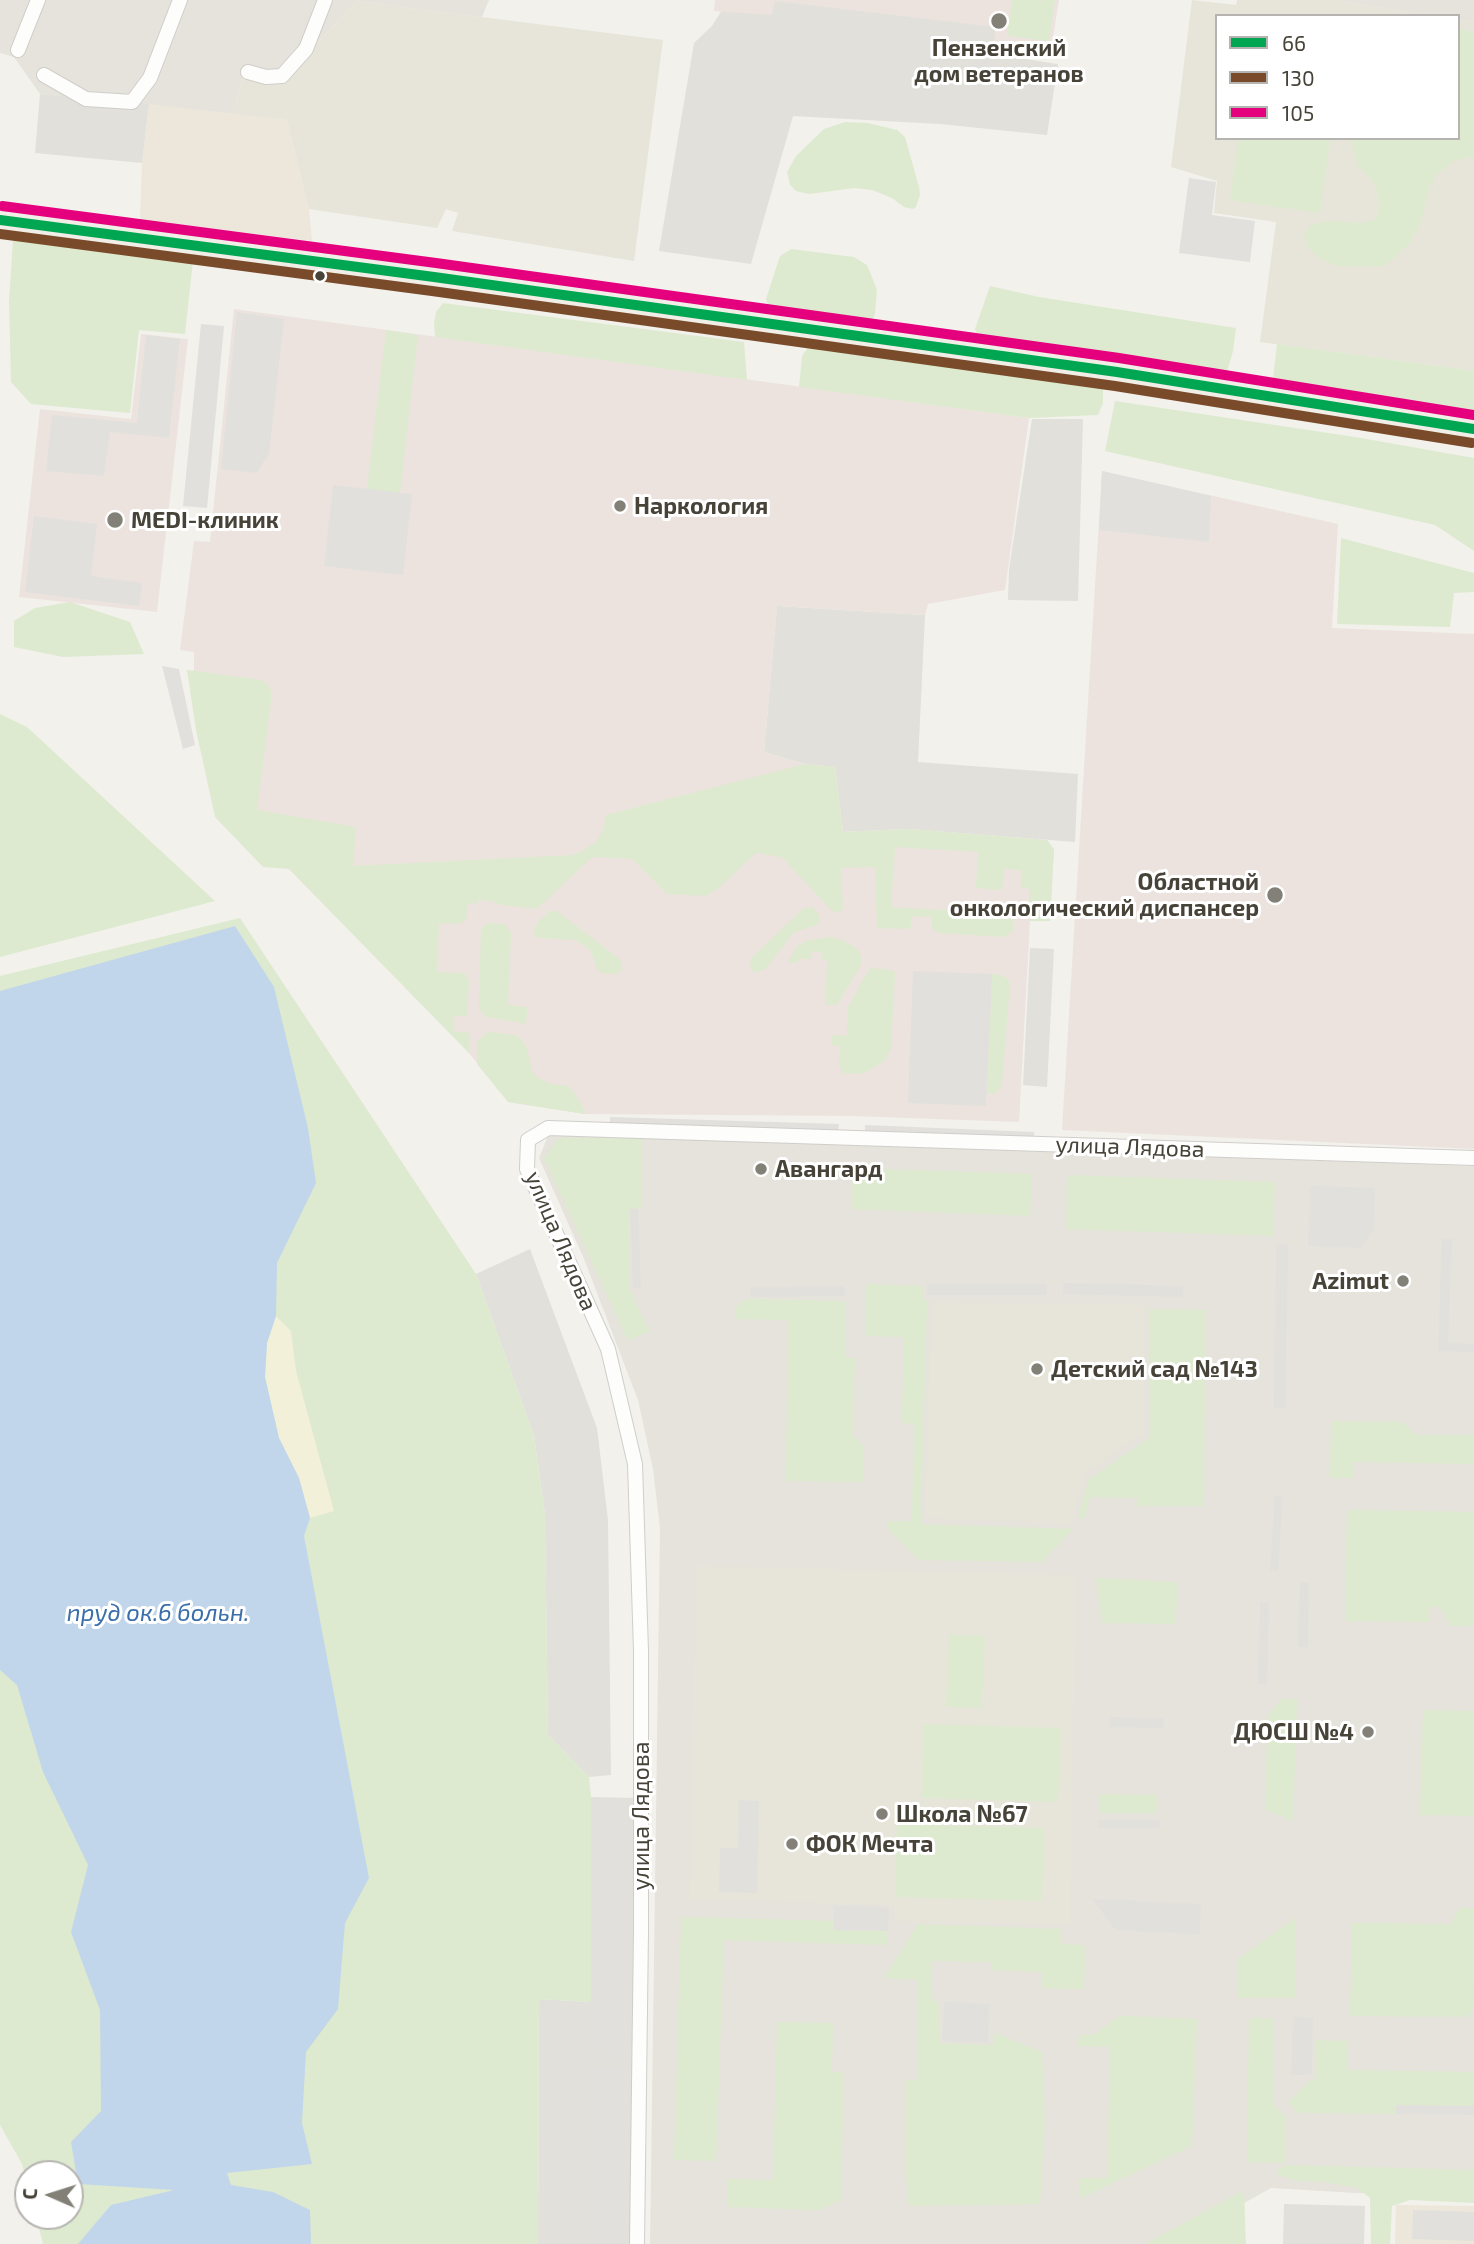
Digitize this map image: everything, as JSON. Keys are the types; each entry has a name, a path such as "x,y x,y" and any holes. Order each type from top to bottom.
{"main road":[{"path":"0,220 1104,370 1474,429"}],"street":[{"path":"18,50 38,0"},
{"path":"44,75 86,99 132,102 150,78 180,0"},
{"path":"248,72 266,77 282,76 306,49 325,0"},
{"name":"улица Лядова","path":"637,2244 641,1678 635,1464 608,1349 527,1168 528,1140 548,1128 562,1128 1474,1158"}],"shaded area":[{"path":"0,0 489,0 482,17 356,1 281,83 243,76 233,114 40,94 14,57 0,53"},
{"name":"Пензенский дом ветеранов","path":"715,0 1059,0 1051,50 994,41 995,27 775,1 772,15 714,11"},
{"path":"728,0 793,0 1000,24 998,55 1058,64 1047,135 940,124 793,116 751,264 659,251 694,43 712,26"},
{"path":"1192,0 1236,5 1237,0 1333,0 1420,14 1215,14 1215,140 1460,140 1460,20 1474,22 1474,371 1260,342 1276,222 1214,213 1217,181 1171,167"},
{"path":"1333,0 1474,0 1474,22 1460,20 1460,14 1420,14"},
{"path":"356,1 663,40 634,261 452,231 458,213 446,209 437,228 309,209 287,120 233,114 243,76 281,83"},
{"path":"40,94 149,104 142,163 35,153"},
{"path":"149,104 287,120 309,209 312,241 140,220 142,163"},
{"path":"1189,178 1216,182 1212,215 1255,221 1250,262 1179,253"},
{"path":"234,309 1029,418 1005,590 928,604 925,615 777,606 764,752 805,764 835,767 843,832 909,829 1047,840 1054,849 1050,921 1030,921 1019,1122 852,1116 585,1114 508,1102 469,1053 289,869 224,815 194,679 194,652 180,650 194,541 210,542"},
{"path":"237,312 284,319 269,454 256,473 221,469"},
{"path":"201,324 224,326 207,508 183,506"},
{"path":"141,334 188,339 157,612 19,597 40,409 131,419"},
{"path":"146,335 180,339 169,438 110,432 104,476 46,471 52,415 137,423"},
{"path":"1032,419 1083,419 1078,601 1008,600 1009,569"},
{"name":"Областной онкологический диспансер","path":"1102,471 1338,524 1332,628 1474,634 1474,1149 1062,1130"},
{"path":"1102,471 1211,496 1209,542 1099,530"},
{"path":"333,485 412,494 403,575 324,566"},
{"path":"34,516 97,524 91,576 142,583 139,606 25,592"},
{"path":"777,606 925,615 918,762 1078,774 1075,842 909,829 843,832 835,767 805,764 764,752"},
{"path":"162,666 179,669 195,745 183,749"},
{"path":"1030,948 1054,949 1047,1087 1023,1085"},
{"path":"913,971 992,974 986,1106 908,1103"},
{"path":"610,1117 839,1124 838,1132 610,1125"},
{"path":"865,1125 1034,1132 1034,1141 865,1134"},
{"path":"574,1134 1474,1166 1474,2194 1356,2193 1271,2188 1171,2244 650,2244 660,1528 653,1469 638,1400 584,1259 539,1158 548,1136"},
{"path":"1310,1186 1375,1188 1373,1230 1361,1248 1308,1246"},
{"path":"630,1209 638,1209 641,1288 633,1288"},
{"path":"1442,1239 1452,1239 1448,1343 1474,1344 1474,1352 1438,1351"},
{"path":"1276,1244 1288,1244 1285,1408 1274,1408"},
{"path":"530,1249 597,1428 608,1520 611,1775 589,1777 548,1735 545,1515 534,1436 476,1274"},
{"path":"1063,1283 1183,1286 1183,1297 1063,1294"},
{"path":"927,1284 1047,1284 1047,1295 927,1295"},
{"path":"845,1286 845,1296 750,1297 750,1287"},
{"name":"Детский сад №143","path":"932,1302 1145,1305 1143,1434 1084,1474 1072,1523 925,1518"},
{"path":"1275,1496 1283,1497 1278,1571 1270,1570"},
{"name":"Школа №67","path":"696,1566 1076,1575 1070,1924 895,1921 894,1905 690,1899"},
{"path":"1300,1582 1309,1583 1308,1647 1298,1647"},
{"path":"1260,1601 1269,1602 1267,1685 1258,1684"},
{"path":"1109,1717 1163,1718 1163,1728 1109,1727"},
{"path":"591,1797 636,1798 633,2244 538,2244 539,1999 591,2002"},
{"path":"739,1800 759,1801 757,1893 719,1892 720,1848 738,1848"},
{"path":"596,1801 627,1801 627,2050 595,2050"},
{"path":"1099,1820 1160,1820 1160,1828 1099,1828"},
{"path":"1092,1899 1201,1904 1200,1934 1116,1930"},
{"path":"834,1906 889,1907 888,1931 834,1930"},
{"path":"944,2002 989,2004 988,2043 942,2041"},
{"path":"1293,2017 1313,2018 1312,2075 1291,2075"},
{"path":"591,2068 624,2069 622,2244 589,2244"},
{"path":"1396,2105 1474,2106 1474,2115 1396,2114"},
{"path":"1284,2204 1365,2206 1364,2244 1283,2244"},
{"path":"1396,2205 1474,2206 1474,2244 1395,2244"},
{"path":"1413,2210 1474,2212 1474,2241 1412,2239"}],"green space":[{"path":"1012,0 1055,0 1049,41 1007,36"},
{"path":"1460,29 1474,32 1474,157 1455,160 1437,174 1429,190 1419,227 1408,245 1385,266 1337,266 1319,258 1308,248 1304,235 1312,224 1334,221 1363,223 1376,219 1379,207 1377,190 1358,166 1351,140 1460,140"},
{"path":"845,122 868,123 897,130 905,137 919,187 920,195 916,207 904,207 892,198 872,190 854,188 809,194 796,191 790,185 787,172 796,156 824,129"},
{"path":"1238,140 1330,140 1320,213 1230,200"},
{"path":"13,240 193,261 185,334 139,330 130,413 31,404 11,382 9,302"},
{"path":"791,249 854,257 867,265 877,290 875,314 870,324 775,309 768,305 766,299 780,256"},
{"path":"990,286 1039,297 1236,328 1227,372 1219,380 981,344 975,329"},
{"path":"443,303 744,342 747,380 435,337 436,312"},
{"path":"386,330 418,335 400,493 367,489"},
{"path":"811,343 1103,388 1103,403 1098,415 1029,418 799,387 802,356"},
{"path":"1277,344 1474,371 1474,419 1272,388"},
{"path":"1115,401 1474,458 1474,551 1435,525 1105,451"},
{"path":"1341,538 1474,573 1474,592 1454,593 1450,627 1337,624"},
{"path":"70,602 130,622 144,654 63,657 14,647 14,621 35,608"},
{"path":"187,670 262,680 268,685 272,693 257,810 356,827 353,866 573,855 597,841 604,828 606,815 805,764 835,767 843,832 909,829 1047,840 1054,849 1050,921 1030,921 1029,889 1021,888 1022,870 1004,869 1002,890 976,888 978,852 895,847 891,907 979,912 980,908 1006,909 1013,916 1013,931 1005,937 938,933 932,928 932,917 911,916 911,927 907,929 877,928 875,867 841,868 843,908 840,912 832,911 782,857 756,853 714,892 705,896 667,894 632,859 592,857 537,909 478,900 478,904 468,903 466,920 458,924 439,923 437,972 464,973 469,980 467,1016 454,1016 453,1031 470,1033 469,1053 289,869 263,867 215,817 196,730"},
{"path":"0,714 27,727 215,901 0,957"},
{"path":"812,907 819,915 820,921 793,933 766,969 755,973 751,970 750,959 804,908"},
{"path":"550,911 557,911 618,958 622,970 618,974 601,973 597,970 591,951 575,940 538,938 534,933 535,925"},
{"path":"240,918 476,1274 534,1436 545,1515 548,1735 589,1777 591,1797 591,2002 539,1999 538,2244 43,2244 40,2230 84,2230 84,2160 20,2160 0,2125 0,976"},
{"path":"488,923 504,924 511,932 508,1005 527,1007 526,1025 486,1017 479,1008 481,929"},
{"path":"831,937 856,948 862,963 837,1005 825,1005 827,960 822,960 822,952 812,951 812,959 798,959 797,963 788,962 796,947 805,941"},
{"path":"870,968 892,970 895,974 891,1049 886,1060 867,1072 843,1073 839,1066 840,1046 832,1045 832,1035 847,1036 848,1007"},
{"path":"992,974 1007,978 1010,984 1002,1084 998,1092 992,1094 987,1093"},
{"path":"488,1032 516,1035 527,1048 532,1071 537,1077 550,1084 569,1086 585,1114 508,1102 477,1064 477,1041"},
{"path":"559,1138 641,1138 641,1208 629,1209 629,1288 649,1331 628,1341 544,1158"},
{"path":"853,1168 1032,1174 1030,1216 851,1209"},
{"path":"1067,1175 1275,1182 1273,1236 1066,1229"},
{"path":"866,1284 924,1286 924,1298 927,1302 921,1524 1073,1529 1042,1562 919,1560 887,1528 887,1521 912,1521 914,1424 902,1423 904,1337 865,1336"},
{"path":"745,1299 846,1301 845,1357 855,1358 853,1436 864,1446 863,1482 786,1481 788,1320 735,1319 736,1307"},
{"path":"1150,1309 1206,1310 1204,1506 1138,1506 1138,1498 1090,1497 1084,1519 1078,1518 1088,1480 1149,1438"},
{"path":"1331,1421 1402,1422 1416,1435 1474,1435 1474,1464 1354,1462 1354,1478 1330,1478"},
{"path":"1347,1510 1474,1512 1474,1626 1450,1626 1440,1607 1430,1607 1429,1622 1345,1621"},
{"path":"1096,1578 1177,1582 1176,1624 1102,1623"},
{"path":"949,1635 985,1636 982,1708 946,1707"},
{"path":"1281,1699 1297,1700 1293,1821 1266,1810 1267,1717"},
{"path":"1423,1710 1474,1711 1474,1816 1420,1815"},
{"path":"924,1724 1061,1728 1058,1802 921,1798"},
{"path":"1099,1794 1158,1795 1158,1813 1099,1813"},
{"path":"897,1824 1044,1828 1042,1901 895,1897"},
{"path":"1459,1908 1474,1908 1473,2009 1468,2017 1350,2016 1352,1923 1451,1924"},
{"path":"681,1917 834,1921 834,1930 888,1931 888,1945 724,1940 716,2161 674,2160"},
{"path":"1296,1917 1296,1998 1237,1998 1238,1959"},
{"path":"918,1924 1062,1929 1062,1944 1085,1945 1084,1989 1041,1988 1041,1972 991,1970 991,1962 931,1961 931,1996 940,2006 939,2043 993,2045 995,2033 1042,2052 1045,2119 1040,2204 909,2206 905,2166 906,2080 918,2080 918,1980 884,1978"},
{"path":"1119,2016 1197,2019 1192,2146 1079,2199 1079,2178 1107,2178 1110,2047 1078,2046 1079,2035 1093,2035"},
{"path":"1249,2018 1274,2019 1273,2104 1286,2117 1285,2163 1247,2162"},
{"path":"777,2022 833,2023 832,2072 844,2072 841,2200 819,2210 728,2207 728,2179 773,2180"},
{"path":"1315,2040 1348,2041 1348,2070 1474,2072 1474,2106 1396,2105 1396,2114 1299,2113 1288,2103 1310,2080 1315,2079"},
{"path":"1287,2165 1474,2170 1474,2203 1410,2200 1392,2206 1390,2244 1371,2244 1370,2198 1358,2188 1292,2180 1277,2174 1277,2169"},
{"path":"1244,2190 1246,2244 1145,2244"}],"sand":[{"path":"276,1316 291,1331 296,1371 334,1511 310,1518 299,1478 279,1438 265,1377 267,1343"}],"water":[{"name":"пруд ок.6 больн.","path":"235,926 274,987 308,1128 316,1183 277,1263 276,1316 267,1343 265,1377 279,1438 299,1478 310,1518 304,1536 369,1878 345,1923 338,2009 306,2052 302,2123 312,2164 227,2173 231,2185 273,2192 310,2210 311,2244 78,2244 111,2205 174,2190 84,2184 84,2160 74,2160 71,2142 101,2111 100,2010 71,1932 88,1865 43,1772 17,1685 0,1670 0,991"}],"transit line":[{"name":"105","path":"2,206 1119,358 1474,415"},
{"name":"66","path":"0,220 1117,372 1474,429"},
{"name":"130","path":"0,234 1115,386 1472,443"}],"place":[{"name":"Пензенский дом ветеранов","path":"999,21"},
{"name":"Наркология","path":"620,506"},
{"name":"MEDI-клиник","path":"115,520"},
{"name":"Областной онкологический диспансер","path":"1275,895"},
{"name":"Авангард","path":"761,1169"},
{"name":"Azimut","path":"1403,1281"},
{"name":"Детский сад №143","path":"1037,1369"},
{"name":"ДЮСШ №4","path":"1368,1732"},
{"name":"Школа №67","path":"882,1814"},
{"name":"ФОК Мечта","path":"792,1844"}]}
